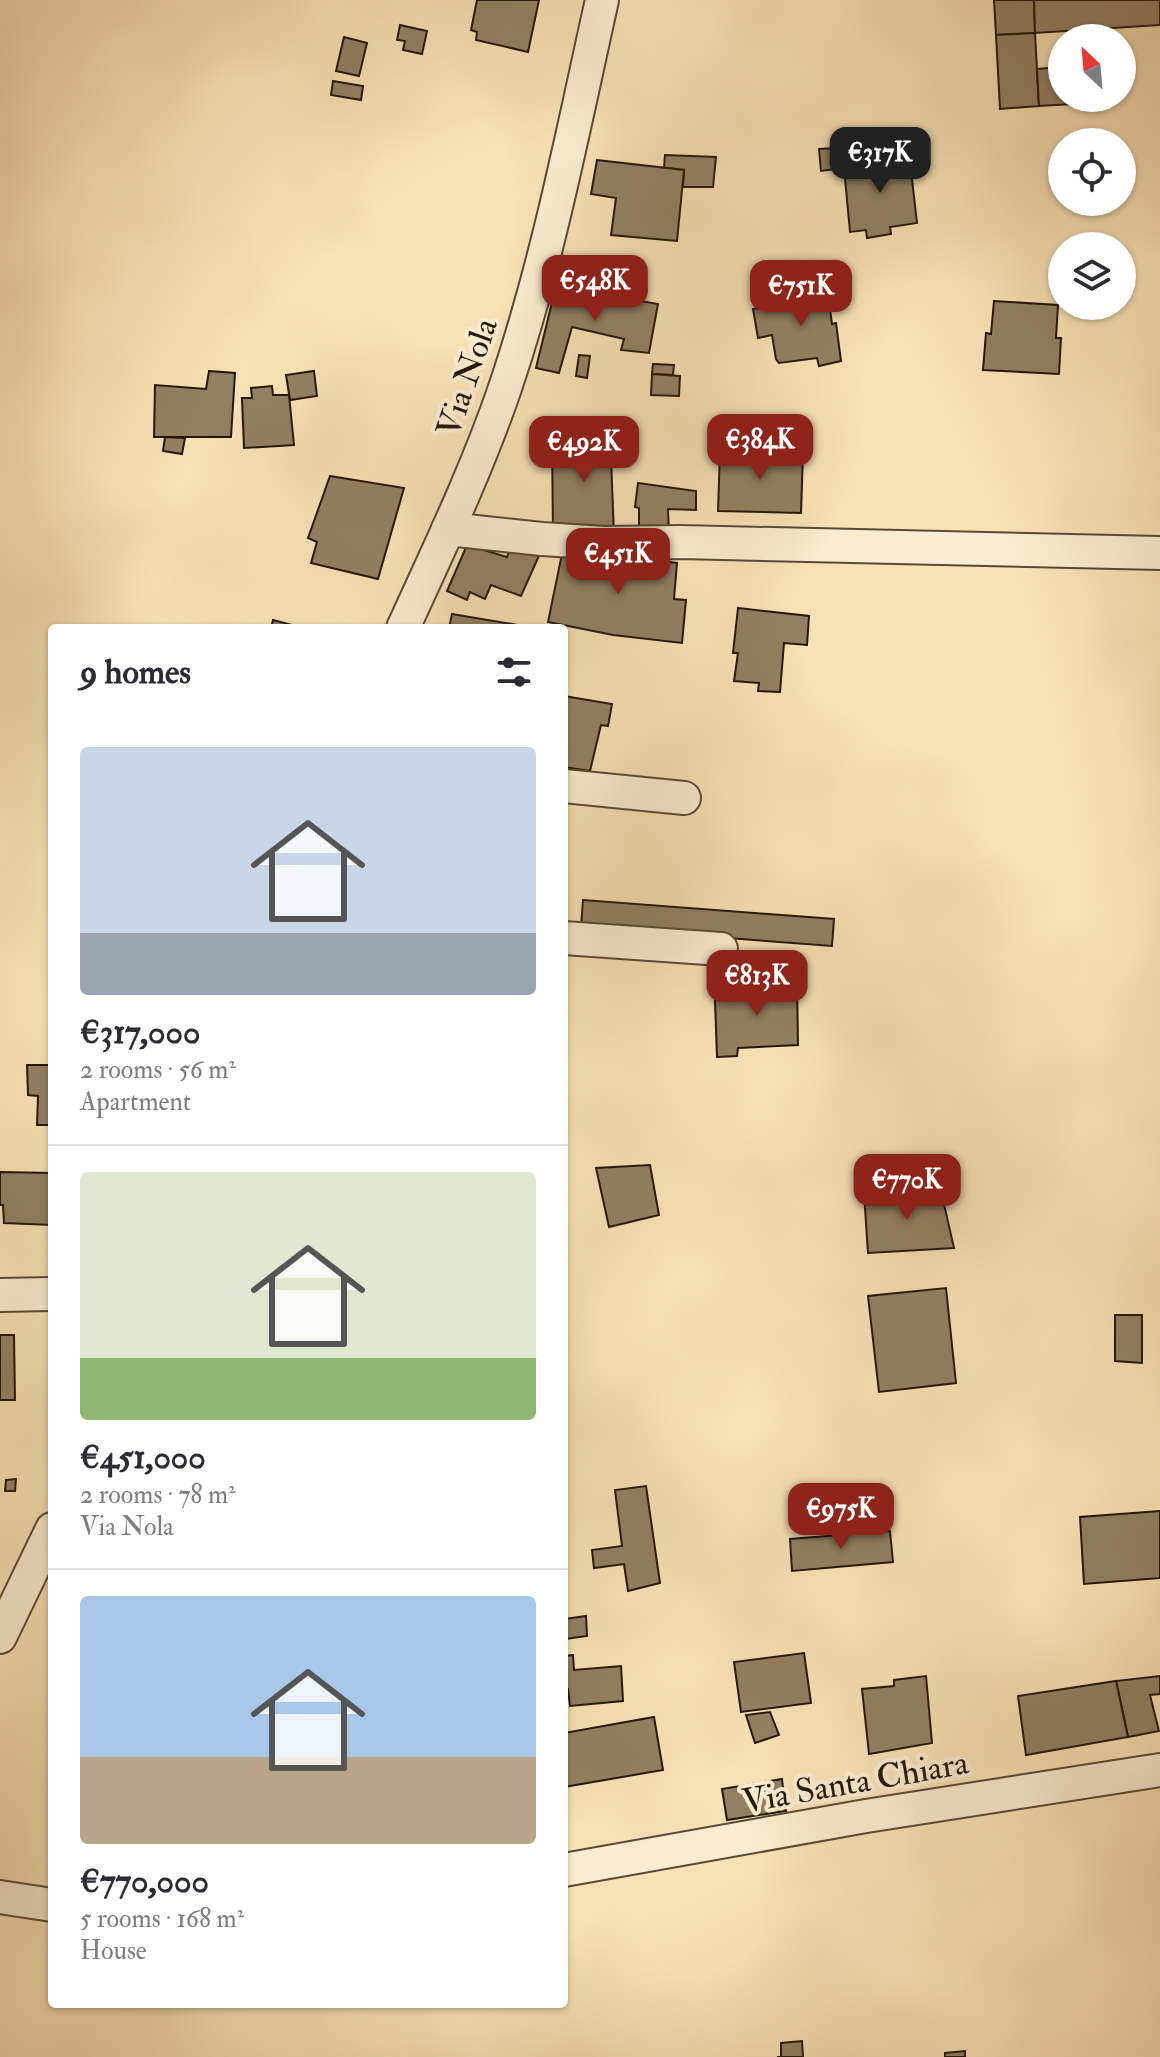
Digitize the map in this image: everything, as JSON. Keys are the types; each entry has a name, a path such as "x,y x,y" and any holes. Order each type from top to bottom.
{"street":[{"name":"Via Nola","path":"405,624 465,490 505,390 543,265 602,0"},
{"path":"448,529 604,543 1160,553"},
{"path":"568,786 684,798"},
{"path":"568,938 721,949"},
{"path":"0,1295 48,1294"},
{"path":"0,1637 48,1537"},
{"name":"Via Santa Chiara","path":"568,1869 866,1816 1160,1770"},
{"path":"0,1897 48,1904"}],"building":[{"path":"477,0 539,0 528,52 476,40 477,32 471,30"},
{"path":"994,0 1034,0 1035,33 996,35"},
{"path":"1034,0 1160,0 1160,25 1048,24 1048,32 1035,33"},
{"path":"400,25 427,31 422,54 403,50 405,41 397,40"},
{"path":"1035,33 1039,106 1000,109 996,35"},
{"path":"344,37 367,43 359,76 336,71"},
{"path":"1048,68 1048,105 1039,106 1037,69"},
{"path":"333,81 363,86 361,100 331,95"},
{"path":"857,147 860,166 821,171 819,149"},
{"path":"909,153 917,223 890,227 891,234 867,238 866,230 850,232 844,168 860,166 860,160"},
{"path":"665,155 716,157 713,187 683,187 684,170 664,168"},
{"path":"597,160 684,170 677,241 611,235 616,198 591,194"},
{"path":"556,286 658,304 649,353 621,350 624,339 572,327 559,373 536,368"},
{"path":"827,288 841,361 819,366 817,358 779,363 772,335 758,338 753,309 771,306 770,301 798,298 798,293"},
{"path":"994,301 1048,304 1048,320 1057,320 1056,338 1061,338 1059,374 983,370 986,333 991,334"},
{"path":"579,355 590,356 587,378 576,376"},
{"path":"653,364 674,365 673,375 652,374"},
{"path":"209,371 235,373 231,437 154,437 155,385 206,389"},
{"path":"314,371 317,396 290,400 286,375"},
{"path":"652,374 680,376 679,396 651,395"},
{"path":"272,386 273,395 289,395 294,445 244,448 242,398 252,398 251,388"},
{"path":"621,434 622,455 611,457 614,535 553,535 552,437"},
{"path":"165,437 185,438 182,454 163,451"},
{"path":"720,451 803,454 801,513 718,511"},
{"path":"330,476 404,488 378,579 311,563 317,542 308,538"},
{"path":"638,483 696,491 696,510 668,509 669,535 639,535 639,508 635,507"},
{"path":"467,545 507,557 510,549 542,549 521,596 491,585 485,599 470,592 467,600 447,591"},
{"path":"563,549 677,563 674,599 686,600 682,643 613,635 548,622"},
{"path":"738,608 809,616 807,645 784,643 780,692 758,691 759,683 734,681 738,653 733,653"},
{"path":"452,614 512,624 450,624"},
{"path":"568,697 612,704 608,726 601,725 590,771 568,768"},
{"path":"583,900 834,919 832,946 581,927"},
{"path":"797,980 798,1045 738,1048 737,1056 717,1057 715,1001 719,993 755,991 768,983"},
{"path":"27,1065 48,1065 48,1125 37,1125 38,1096 28,1095"},
{"path":"650,1165 659,1215 609,1227 596,1168"},
{"path":"0,1172 48,1173 48,1225 4,1223 3,1205 0,1205"},
{"path":"941,1191 954,1248 868,1253 864,1193"},
{"path":"946,1288 956,1383 879,1392 868,1296"},
{"path":"1115,1315 1142,1315 1142,1363 1115,1361"},
{"path":"0,1335 14,1335 15,1400 0,1400"},
{"path":"16,1479 15,1491 5,1491 6,1480"},
{"path":"646,1486 660,1583 628,1591 624,1564 594,1568 592,1550 622,1546 615,1490"},
{"path":"1160,1511 1160,1578 1084,1584 1080,1517"},
{"path":"890,1531 893,1562 792,1571 790,1539"},
{"path":"586,1616 587,1636 568,1639 568,1618"},
{"path":"804,1653 811,1703 741,1712 734,1662"},
{"path":"573,1655 574,1670 621,1666 623,1701 570,1706 568,1656"},
{"path":"926,1676 932,1743 869,1754 862,1689 894,1686 894,1680"},
{"path":"1160,1676 1160,1694 1150,1695 1159,1731 1128,1737 1116,1681"},
{"path":"1116,1681 1128,1737 1026,1755 1018,1696"},
{"path":"770,1712 779,1735 755,1743 746,1715"},
{"path":"654,1717 663,1770 568,1786 568,1732"},
{"path":"782,1779 786,1811 727,1820 722,1789"},
{"path":"802,2041 803,2057 781,2057 781,2043"},
{"path":"965,2051 965,2057 945,2057 945,2053"}]}
